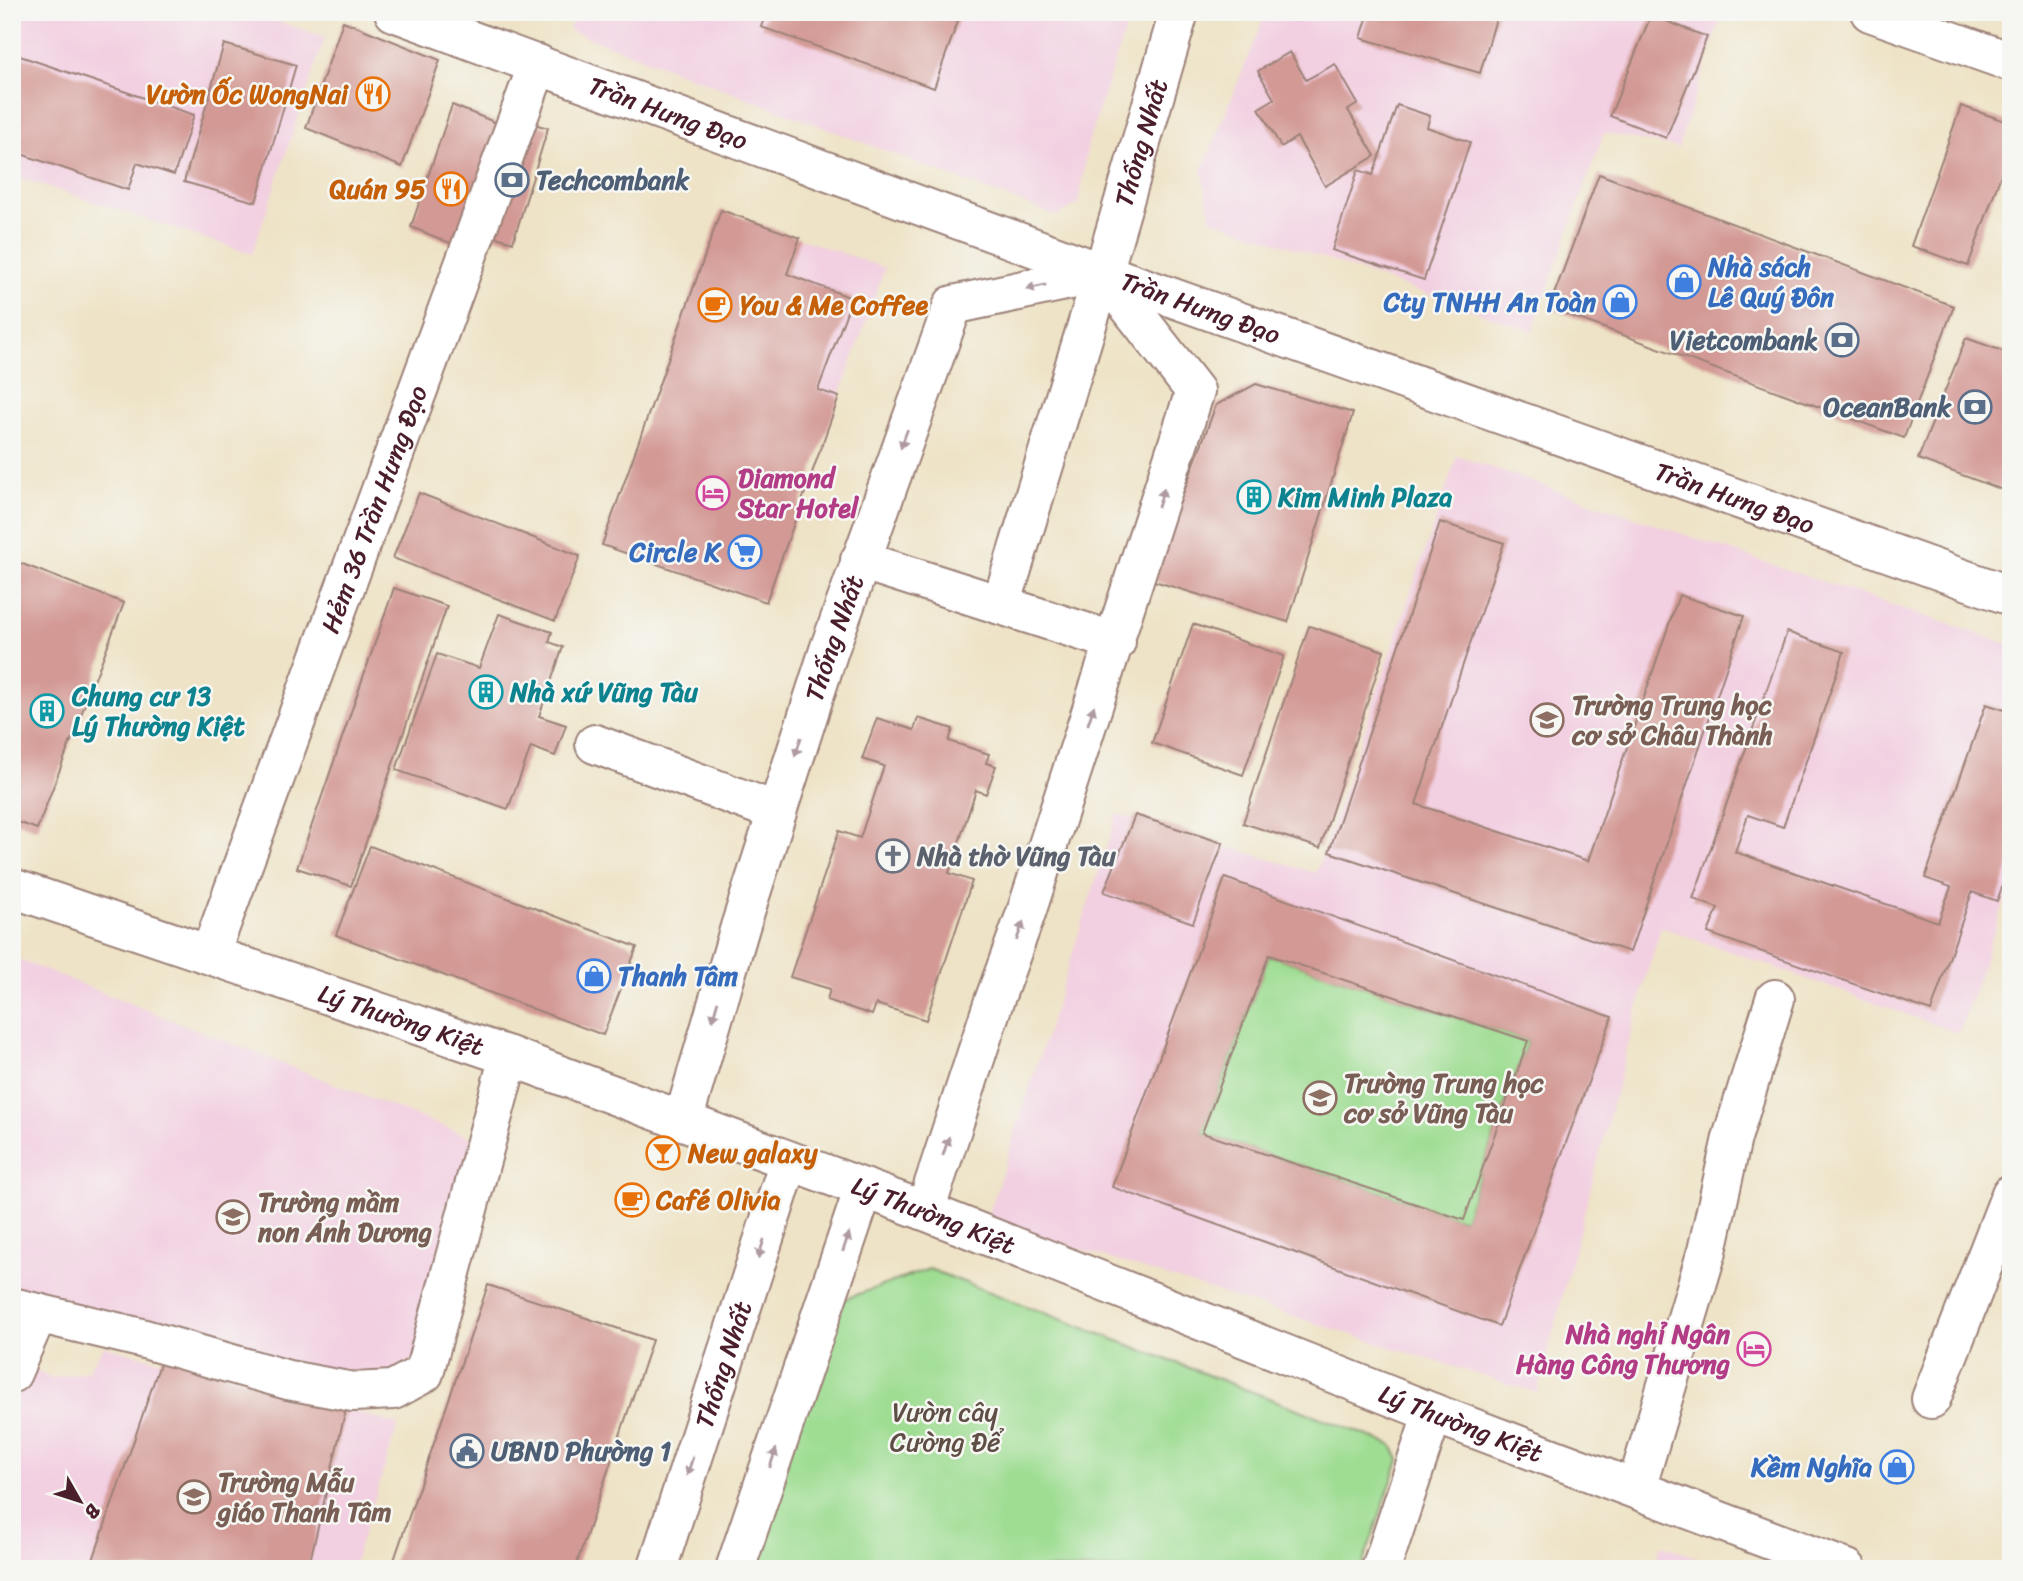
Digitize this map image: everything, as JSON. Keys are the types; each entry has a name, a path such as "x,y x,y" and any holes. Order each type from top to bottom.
{"street":[{"name":"Trần Hưng Đạo","path":"394,12 1103,273 2011,596"},
{"name":"Thống Nhất","path":"683,1121 721,989 860,560 953,305 1103,273 1179,12"},
{"path":"1870,12 2011,62"},
{"name":"Hẻm 36 Trần Hưng Đạo","path":"210,954 538,64"},
{"path":"1000,605 1103,273"},
{"path":"925,1211 1115,642 1195,391 1103,273"},
{"path":"860,560 1115,642"},
{"path":"595,744 777,812"},
{"name":"Lý Thường Kiệt","path":"12,888 509,1056 925,1211 1433,1413 1847,1569"},
{"path":"1636,1489 1707,1251 1732,1138 1775,999"},
{"path":"12,1373 25,1310 141,1338 288,1380 353,1392 393,1390 424,1373 509,1056"},
{"name":"Thống Nhất","path":"657,1569 789,1161"},
{"path":"735,1569 864,1188"},
{"path":"1931,1399 2011,1194"},
{"path":"1381,1569 1433,1413"}],"shaded area":[{"path":"23,12 248,12 325,37 252,254 12,175 12,45"},
{"path":"577,12 1131,12 1088,143 1078,204 1056,216 569,30"},
{"path":"1266,12 1723,12 1678,148 1604,133 1532,331 1211,219 1202,172"},
{"path":"770,228 885,268 824,440 709,400"},
{"path":"1457,456 2011,645 2011,883 1959,1033 1661,927 1537,1393 987,1220 1117,814 1316,873"},
{"name":"Trường mầm non Ánh Dương","path":"12,957 472,1138 423,1350 389,1380 356,1378 12,1296"},
{"name":"Trường Mẫu giáo Thanh Tâm","path":"104,1346 398,1425 352,1569 12,1569 12,1352 31,1370 53,1378 87,1371"},
{"path":"1661,1545 1730,1569 1653,1569"}],"green space":[{"path":"1269,955 1528,1041 1464,1220 1202,1133"},
{"name":"Vườn cây Cường Để","path":"929,1269 1392,1445 1399,1460 1361,1569 742,1569 836,1302"}],"building":[{"path":"767,12 961,12 934,88 761,27"},
{"path":"1369,12 1498,12 1480,73 1361,38"},
{"path":"1651,15 1707,37 1666,138 1610,116"},
{"name":"Vườn Ốc WongNai","path":"343,21 440,60 402,167 306,128"},
{"path":"224,44 296,65 256,202 184,182"},
{"path":"1290,52 1306,80 1335,64 1358,104 1348,110 1375,156 1325,186 1297,137 1281,147 1259,108 1274,99 1258,71"},
{"path":"14,54 194,115 174,175 137,163 128,190 12,151"},
{"path":"452,105 502,125 462,248 411,227"},
{"path":"1397,105 1430,116 1427,127 1470,142 1424,280 1332,250 1358,170 1373,175"},
{"path":"1961,106 2011,123 2011,147 1968,266 1911,246"},
{"name":"Techcombank","path":"510,117 548,128 513,242 476,231"},
{"path":"1599,174 1954,306 1904,438 1549,308"},
{"path":"721,210 800,238 787,274 852,298 818,390 839,397 766,602 602,545"},
{"name":"OceanBank","path":"1966,338 2011,354 2011,493 1918,459"},
{"name":"Kim Minh Plaza","path":"1256,384 1353,413 1288,622 1151,580 1216,405"},
{"path":"419,493 580,556 555,621 393,558"},
{"path":"1440,522 1504,543 1416,804 1588,861 1679,595 1744,616 1630,952 1329,852"},
{"name":"Chung cư 13 Lý Thường Kiệt","path":"12,560 124,603 37,829 12,820"},
{"path":"394,588 447,606 351,886 297,868"},
{"name":"Nhà xứ Vũng Tàu","path":"499,614 552,632 549,642 563,647 539,716 566,725 555,756 531,747 508,809 396,770 437,654 479,668"},
{"path":"1193,624 1284,656 1243,775 1152,743"},
{"path":"1309,626 1384,651 1320,848 1243,823"},
{"path":"1787,632 1844,652 1783,827 1748,815 1735,852 1938,922 1951,887 1925,878 1986,704 2011,712 2011,862 1997,901 1972,892 1931,1011 1708,933 1718,908 1693,899"},
{"name":"Nhà thờ Vũng Tàu","path":"877,718 914,730 918,718 953,729 949,741 989,754 986,763 996,766 986,794 976,790 949,873 972,881 926,1020 876,1004 872,1015 827,1000 830,989 790,977 839,831 860,838 884,766 862,759"},
{"path":"1135,815 1223,843 1193,923 1104,892"},
{"path":"370,846 637,947 603,1035 336,935"},
{"path":"1225,878 1612,1017 1499,1326 1112,1187","holes":["1269,955 1528,1041 1464,1220 1202,1133"]},
{"path":"488,1285 652,1340 575,1569 391,1569"},
{"path":"163,1355 346,1409 308,1569 90,1569"}],"place":[{"name":"Vườn Ốc WongNai","path":"373,94"},
{"name":"Techcombank","path":"512,180"},
{"name":"Quán 95","path":"451,189"},
{"name":"Nhà sách Lê Quý Đôn","path":"1684,282"},
{"name":"Cty TNHH An Toàn","path":"1620,302"},
{"name":"You & Me Coffee","path":"715,305"},
{"name":"Vietcombank","path":"1842,340"},
{"name":"OceanBank","path":"1975,407"},
{"name":"Diamond Star Hotel","path":"713,493"},
{"name":"Kim Minh Plaza","path":"1254,497"},
{"name":"Circle K","path":"745,552"},
{"name":"Nhà xứ Vũng Tàu","path":"486,692"},
{"name":"Chung cư 13 Lý Thường Kiệt","path":"47,711"},
{"name":"Trường Trung học cơ sở Châu Thành","path":"1547,720"},
{"name":"Nhà thờ Vũng Tàu","path":"893,856"},
{"name":"Thanh Tâm","path":"594,976"},
{"name":"Trường Trung học cơ sở Vũng Tàu","path":"1320,1098"},
{"name":"New galaxy","path":"663,1153"},
{"name":"Café Olivia","path":"632,1200"},
{"name":"Trường mầm non Ánh Dương","path":"233,1217"},
{"name":"Nhà nghỉ Ngân Hàng Công Thương","path":"1754,1349"},
{"name":"UBND Phường 1","path":"467,1451"},
{"name":"Kềm Nghĩa","path":"1897,1467"},
{"name":"Trường Mẫu giáo Thanh Tâm","path":"194,1497"}]}
